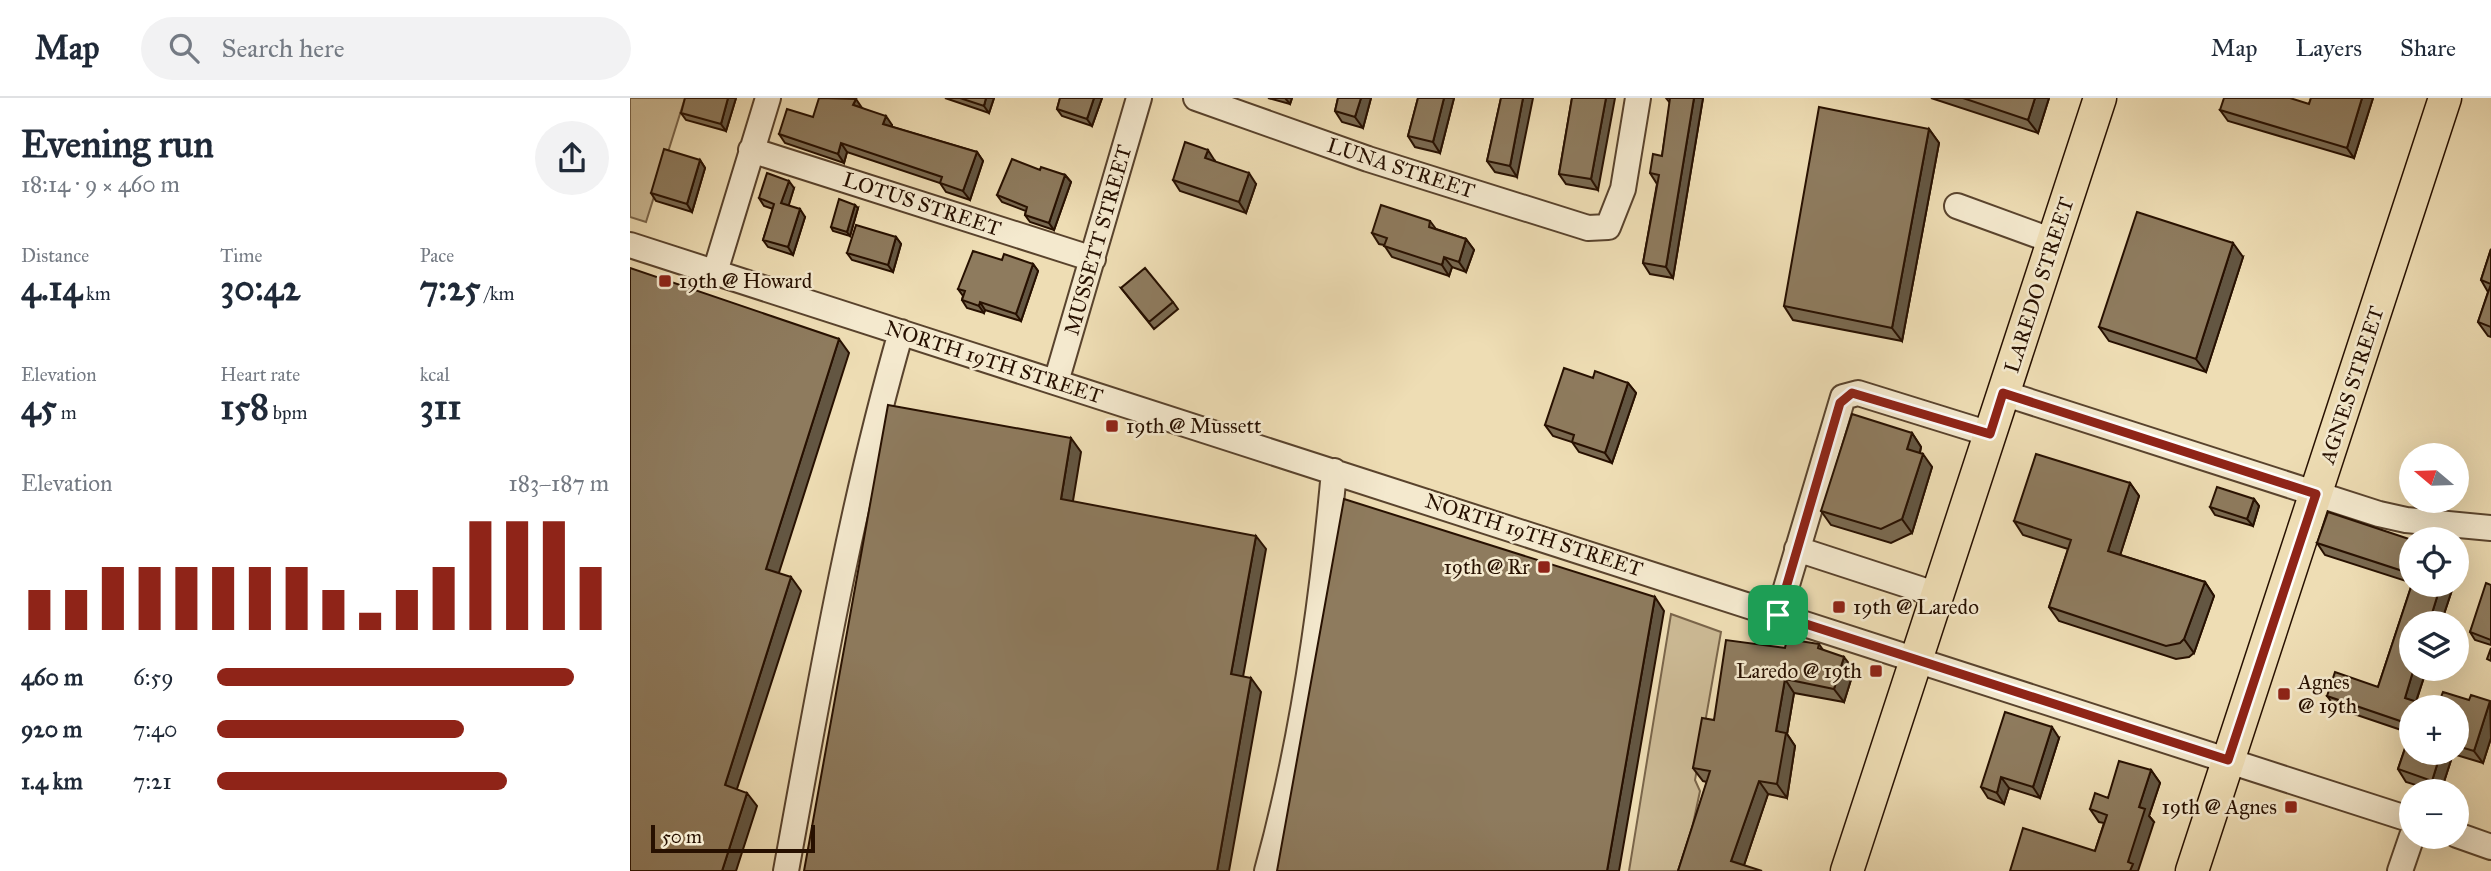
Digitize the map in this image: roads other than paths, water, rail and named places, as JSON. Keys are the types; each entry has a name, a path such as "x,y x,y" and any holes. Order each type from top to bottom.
{"main road":[{"name":"LAREDO STREET","path":"1847,871 2100,98"},
{"name":"AGNES STREET","path":"2192,871 2445,98"}],"street":[{"path":"715,272 768,98"},
{"name":"MUSSETT STREET","path":"1056,382 1139,98"},
{"name":"LUNA STREET","path":"1196,98 1368,159 1588,228 1608,227 1623,188 1638,98"},
{"name":"LOTUS STREET","path":"751,150 1093,259"},
{"path":"1957,206 2053,241"},
{"name":"NORTH 19TH STREET","path":"630,245 2399,816"},
{"path":"786,871 837,590 882,398 901,332"},
{"path":"1778,615 1840,403 1847,395 1858,393 1990,434"},
{"path":"2003,393 2316,494 2406,520 2491,528"},
{"path":"1267,871 1287,798 1326,564 1334,471"},
{"path":"1797,548 1938,595"},
{"path":"2469,839 2491,847"},
{"path":"2400,871 2408,849"}],"place":[{"name":"19th @ Howard","path":"665,281"},
{"name":"19th @ Mussett","path":"1112,426"},
{"name":"19th @ Rr","path":"1544,567"},
{"name":"19th @ Laredo","path":"1839,607"},
{"name":"Laredo @ 19th","path":"1876,671"},
{"name":"Agnes @ 19th","path":"2284,694"},
{"name":"19th @ Agnes","path":"2291,807"}]}
